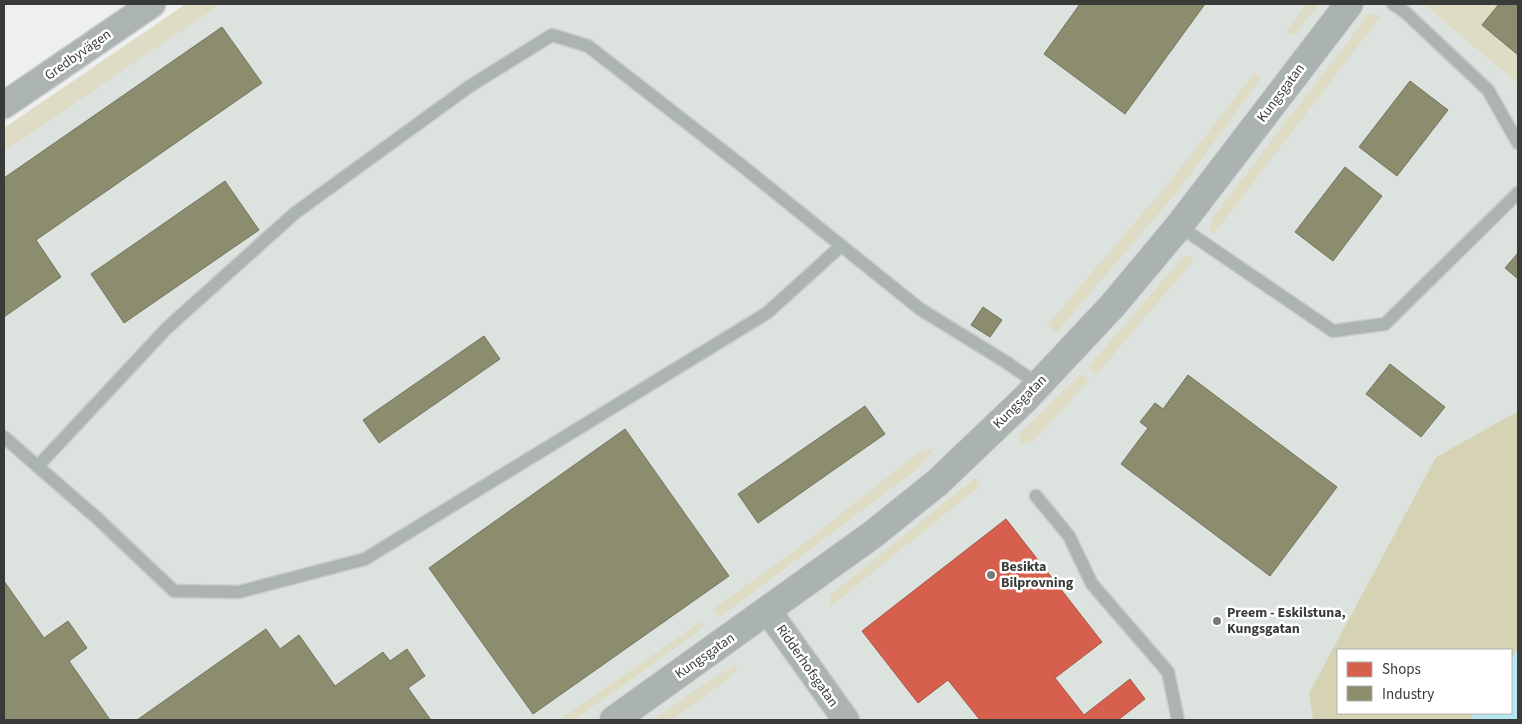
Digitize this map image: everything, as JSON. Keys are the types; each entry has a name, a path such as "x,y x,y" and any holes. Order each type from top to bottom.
{"main road":[{"name":"Kungsgatan","path":"614,720 872,535 938,482 1038,385 1113,306 1179,226 1348,4"}],"street":[{"name":"Gredbyvägen","path":"4,105 152,4"},
{"name":"Ridderhofsgatan","path":"768,611 846,720"}],"lane":[{"path":"1394,4 1405,12 1488,90 1518,143"},
{"path":"38,466 167,328 295,213 470,86 552,35 588,46 741,165 920,309 1006,362 1038,385"},
{"path":"1179,226 1333,331 1385,324 1518,193"},
{"path":"4,437 98,518 174,591 239,592 365,559 767,313 841,246"},
{"path":"1036,496 1069,536 1092,584 1168,672 1178,720"}],"shaded area":[{"path":"186,4 1423,4 1518,84 1518,411 1436,457 1309,693 1313,720 4,720 4,130"},
{"path":"186,4 221,4 4,151 4,128"},
{"path":"1306,4 1319,4 1294,35 1286,32"},
{"path":"1423,4 1518,4 1518,84"},
{"path":"1367,14 1381,16 1213,235 1210,229 1212,218"},
{"path":"1255,72 1261,78 1178,191 1056,333 1047,325 1166,186"},
{"path":"1188,256 1194,260 1096,375 1088,367 1182,258"},
{"path":"1081,374 1089,381 1033,441 1022,445 1018,435"},
{"path":"1518,411 1518,648 1512,658 1512,649 1337,649 1337,714 1474,714 1470,720 1313,720 1309,693 1436,457"},
{"path":"936,448 916,470 719,618 713,609 793,552 919,452"},
{"path":"975,478 981,485 830,607 829,596"},
{"path":"702,621 705,625 691,637 574,720 559,720"},
{"path":"736,664 737,670 727,680 671,720 652,720 694,691"}],"water":[{"path":"1518,648 1518,720 1470,720 1474,714 1512,714 1512,658"}],"building: Shops":[{"name":"Besikta Bilprovning","path":"1006,519 1102,642 1055,678 1084,715 1130,679 1145,699 1118,720 980,720 948,680 918,703 862,631"}],"building: Industry":[{"path":"1080,4 1205,4 1125,114 1044,54"},
{"path":"1499,4 1518,4 1518,55 1482,25"},
{"path":"222,27 262,83 36,240 61,277 4,317 4,178"},
{"path":"1410,81 1448,110 1397,176 1359,147"},
{"path":"1345,167 1382,196 1333,261 1295,232"},
{"path":"225,181 259,230 124,323 91,274"},
{"path":"1518,253 1518,279 1505,268"},
{"path":"983,307 1002,320 990,337 971,325"},
{"path":"484,336 500,359 379,443 363,420"},
{"path":"1390,364 1445,407 1421,437 1366,394"},
{"path":"1188,375 1337,487 1270,576 1121,464 1148,428 1140,422 1155,403 1163,409"},
{"path":"865,406 885,434 758,523 738,494"},
{"path":"625,429 729,576 533,714 429,568"},
{"path":"4,581 44,638 68,621 87,648 69,661 110,720 4,720"},
{"path":"266,629 280,649 299,635 335,686 383,652 390,661 407,649 425,676 408,688 431,720 137,720"}],"place":[{"name":"Besikta Bilprovning","path":"991,575"},
{"name":"Preem - Eskilstuna, Kungsgatan","path":"1217,621"}]}
